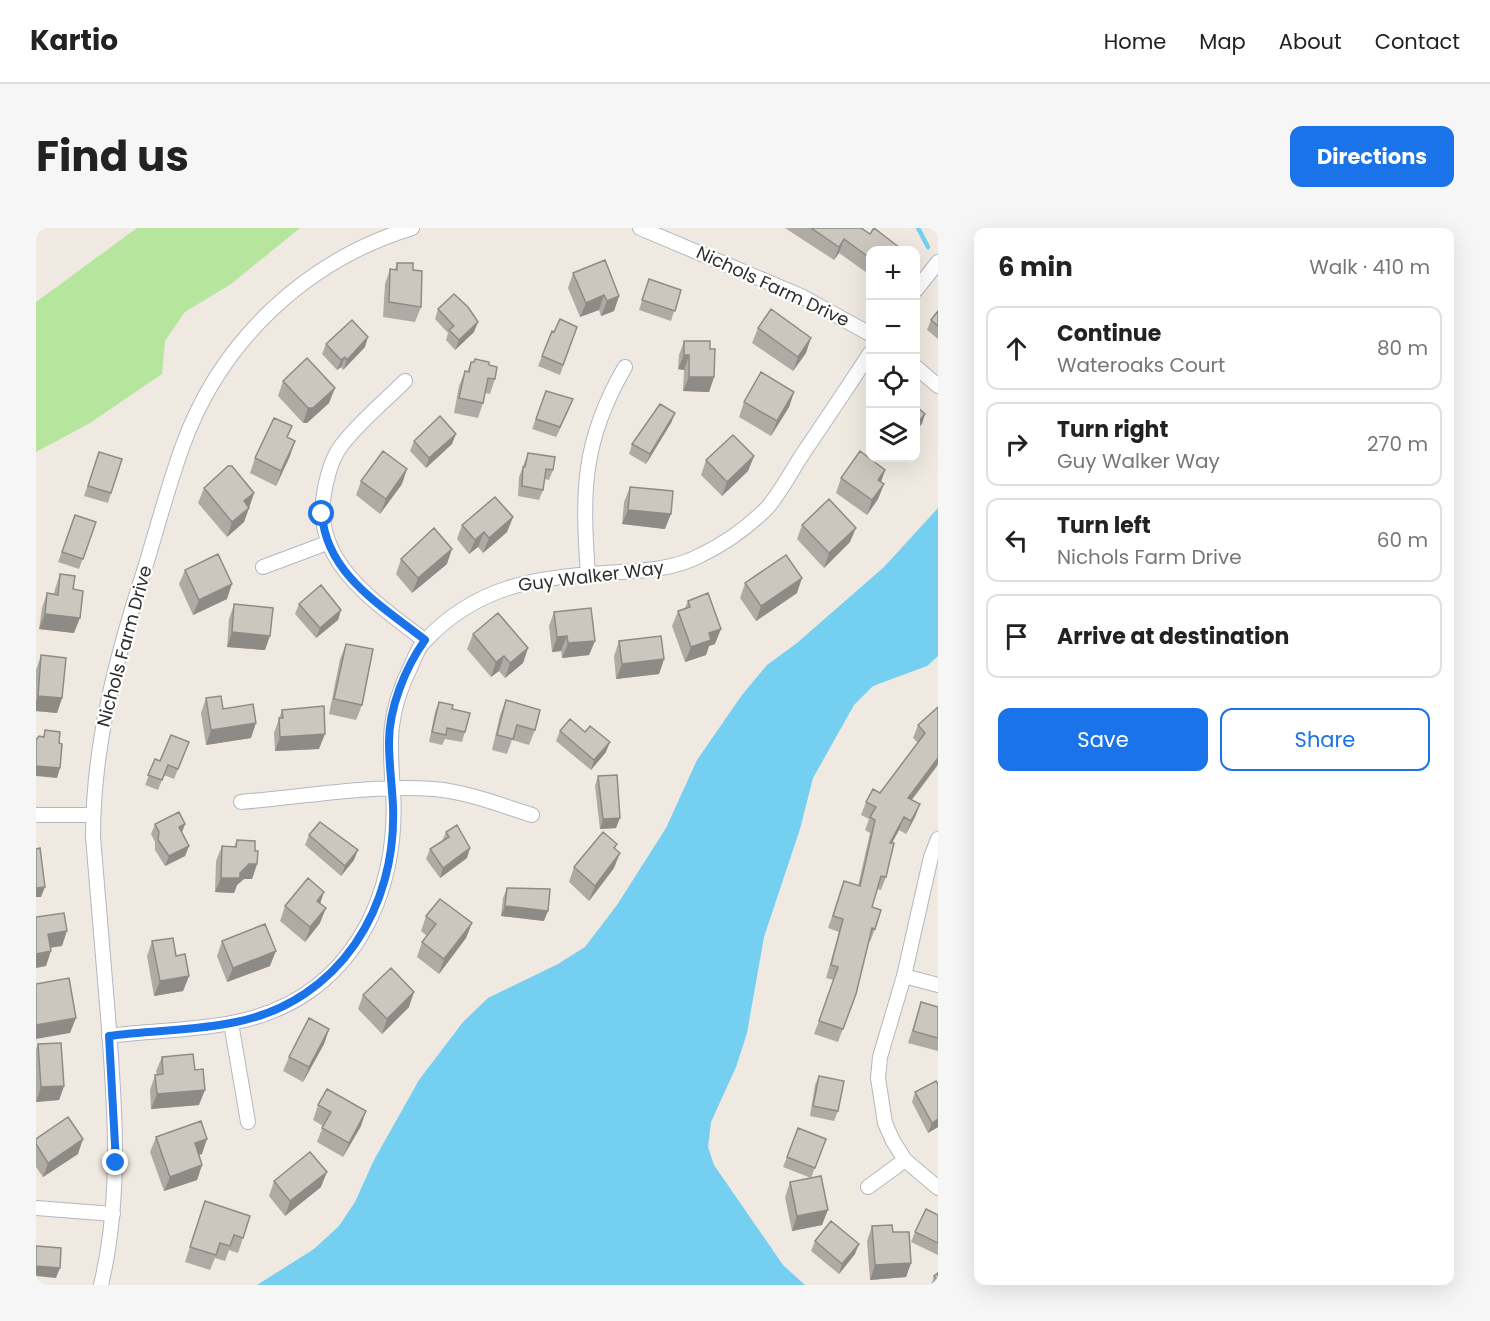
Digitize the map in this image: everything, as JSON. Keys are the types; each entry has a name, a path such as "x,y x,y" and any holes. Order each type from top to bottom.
{"street":[{"name":"Nichols Farm Drive","path":"101,1285 113,1214 116,1163 93,815 103,718 114,670 179,455 196,412 241,342 278,303 341,257 365,245 412,228"},
{"name":"Nichols Farm Drive","path":"640,228 801,296 866,332"},
{"path":"920,284 938,262"},
{"name":"Guy Walker Way","path":"109,1036 231,1023 261,1014 301,995 336,967 355,946 371,921 387,874 393,841 393,789 389,749 392,720 406,676 425,640 470,605 508,586 588,574 639,571 678,564 700,556 745,526 766,508 866,360"},
{"path":"588,574 584,503 588,458 601,414 626,367"},
{"path":"920,372 938,386"},
{"path":"405,381 341,446 333,459 323,496 323,526 327,543 346,575 425,640"},
{"path":"263,567 327,543"},
{"path":"241,802 393,789 436,789 471,796 532,815"},
{"path":"36,815 93,815"},
{"path":"938,840 931,857 904,976 880,1057 878,1078 885,1123 904,1160 938,1188"},
{"path":"904,976 938,985"},
{"path":"231,1023 248,1122"},
{"path":"868,1187 904,1160"},
{"path":"36,1208 113,1214"}],"green space":[{"path":"137,228 300,228 231,284 185,312 165,341 162,374 90,423 36,452 36,302"}],"water":[{"path":"938,508 938,656 927,666 873,686 854,705 813,778 800,829 764,937 747,1033 736,1067 711,1122 708,1147 714,1165 783,1265 805,1285 257,1285 314,1249 339,1226 355,1202 374,1160 419,1080 463,1022 488,998 558,964 585,947 617,905 666,828 697,760 742,695 767,665 797,643 884,567"}],"building":[{"path":"811,228 861,228 870,234 874,228 897,246 866,246 866,255 844,239 839,247"},
{"path":"605,260 619,296 607,301 604,295 586,303 573,273"},
{"path":"397,263 413,263 413,270 422,271 421,307 389,302 390,269 397,270"},
{"path":"649,279 681,290 675,311 642,300"},
{"path":"454,294 468,307 478,322 459,340 449,330 454,326 438,309"},
{"path":"771,309 811,338 798,357 758,328"},
{"path":"938,311 938,326 931,320"},
{"path":"560,319 577,327 563,365 542,356 552,331 554,332"},
{"path":"352,320 368,337 347,360 345,357 341,360 326,344"},
{"path":"684,341 710,341 710,349 715,349 714,377 689,377 689,355 684,355"},
{"path":"307,358 335,388 313,408 308,408 283,381"},
{"path":"475,359 489,362 489,365 497,367 495,379 488,378 483,403 459,398 465,371 469,372 471,362"},
{"path":"761,372 794,392 777,421 744,402"},
{"path":"546,391 573,399 560,427 536,419"},
{"path":"660,404 675,413 650,454 632,444"},
{"path":"920,410 925,414 920,420"},
{"path":"440,416 456,434 429,458 414,441"},
{"path":"274,418 292,426 287,437 295,441 281,471 255,458"},
{"path":"733,435 754,456 727,482 706,460"},
{"path":"383,451 407,469 386,499 361,481"},
{"path":"860,451 866,456 866,462 874,462 885,470 878,480 884,484 872,500 841,478"},
{"path":"99,452 122,459 111,493 88,486"},
{"path":"528,453 555,457 553,470 546,469 543,490 522,486 523,467 525,467"},
{"path":"228,466 232,466 254,493 244,501 249,508 232,522 204,488"},
{"path":"630,487 673,491 671,514 628,510"},
{"path":"495,497 513,517 489,538 484,532 475,540 462,525"},
{"path":"829,499 856,528 829,553 802,525"},
{"path":"75,515 96,522 83,559 62,552"},
{"path":"434,528 452,549 418,578 401,559"},
{"path":"218,554 232,584 199,600 185,570"},
{"path":"786,555 802,578 761,606 745,583"},
{"path":"60,574 75,576 73,589 83,591 80,618 45,614 47,593 58,595"},
{"path":"321,585 341,610 320,628 299,604"},
{"path":"708,593 721,629 709,633 711,640 691,647 678,611 690,607 688,601"},
{"path":"234,604 273,608 270,636 232,632"},
{"path":"591,608 595,641 568,643 567,636 557,637 554,612"},
{"path":"498,613 528,648 510,663 504,656 496,662 473,634"},
{"path":"661,636 664,659 622,664 619,641"},
{"path":"346,644 373,649 362,705 334,699"},
{"path":"41,655 66,658 62,698 38,696"},
{"path":"221,696 223,709 253,704 256,723 211,730 206,698"},
{"path":"506,700 540,710 535,730 517,725 513,739 497,735"},
{"path":"439,702 453,705 452,709 470,713 465,732 447,728 446,735 432,732"},
{"path":"324,706 325,734 280,737 279,718 283,718 282,710"},
{"path":"938,707 938,758 908,798 920,804 911,821 904,817 890,843 894,843 886,877 881,876 872,907 881,910 875,929 872,928 856,994 843,1029 819,1021 838,967 831,965 843,919 833,916 844,881 860,886 875,820 870,817 876,807 866,802 873,789 880,793 925,733 918,725"},
{"path":"570,719 585,732 590,726 610,742 594,760 560,731"},
{"path":"45,730 60,732 59,743 62,744 60,768 36,766 36,740 39,736 44,737"},
{"path":"171,735 189,742 178,769 168,765 162,780 148,775 155,759 160,761"},
{"path":"617,775 620,818 603,819 598,776"},
{"path":"179,812 185,824 179,827 189,846 169,856 158,840 159,832 155,824"},
{"path":"320,822 358,850 345,866 309,835"},
{"path":"457,825 470,848 443,868 430,849 449,837 446,832"},
{"path":"603,832 617,844 614,848 620,853 595,886 574,867"},
{"path":"237,840 255,841 255,851 258,851 257,864 249,864 240,873 240,878 221,878 222,846 236,847"},
{"path":"40,848 45,887 36,888 36,849"},
{"path":"308,878 324,892 317,901 326,908 310,927 285,906"},
{"path":"507,888 550,889 548,911 505,906"},
{"path":"440,899 472,923 444,959 422,942 436,924 426,916"},
{"path":"64,913 67,931 48,934 51,951 36,954 36,917"},
{"path":"265,924 276,951 233,968 222,941"},
{"path":"173,938 176,956 185,954 189,976 160,981 152,941"},
{"path":"391,968 414,992 387,1019 363,995"},
{"path":"69,978 76,1018 36,1025 36,984"},
{"path":"921,1002 938,1007 938,1038 913,1031"},
{"path":"309,1018 329,1029 309,1067 289,1057"},
{"path":"61,1043 64,1086 41,1087 38,1044"},
{"path":"193,1054 195,1070 203,1069 205,1090 157,1094 155,1075 163,1074 162,1057"},
{"path":"819,1076 844,1081 838,1111 813,1106"},
{"path":"936,1081 938,1084 938,1119 932,1123 915,1092"},
{"path":"327,1089 366,1111 349,1143 322,1128 331,1112 318,1105"},
{"path":"68,1117 83,1139 48,1163 36,1144 36,1139"},
{"path":"201,1121 207,1139 195,1143 202,1165 170,1177 156,1137"},
{"path":"798,1128 826,1139 815,1168 787,1157"},
{"path":"310,1152 327,1172 290,1201 274,1181"},
{"path":"821,1176 828,1210 797,1216 790,1182"},
{"path":"205,1201 250,1216 243,1238 234,1235 230,1246 220,1243 216,1255 190,1247"},
{"path":"926,1209 938,1215 938,1243 915,1232"},
{"path":"831,1221 859,1244 842,1264 815,1241"},
{"path":"892,1225 893,1232 909,1232 911,1263 875,1265 872,1226"},
{"path":"36,1246 61,1248 60,1268 36,1266"}],"waterway":[{"path":"918,228 928,247"}],"route":[{"path":"116,1163 109,1036 237,1022 281,1006 301,995 336,967 355,946 371,921 381,898 393,841 393,789 389,759 392,720 406,676 425,640 357,586 337,564 327,543 322,514"}]}
